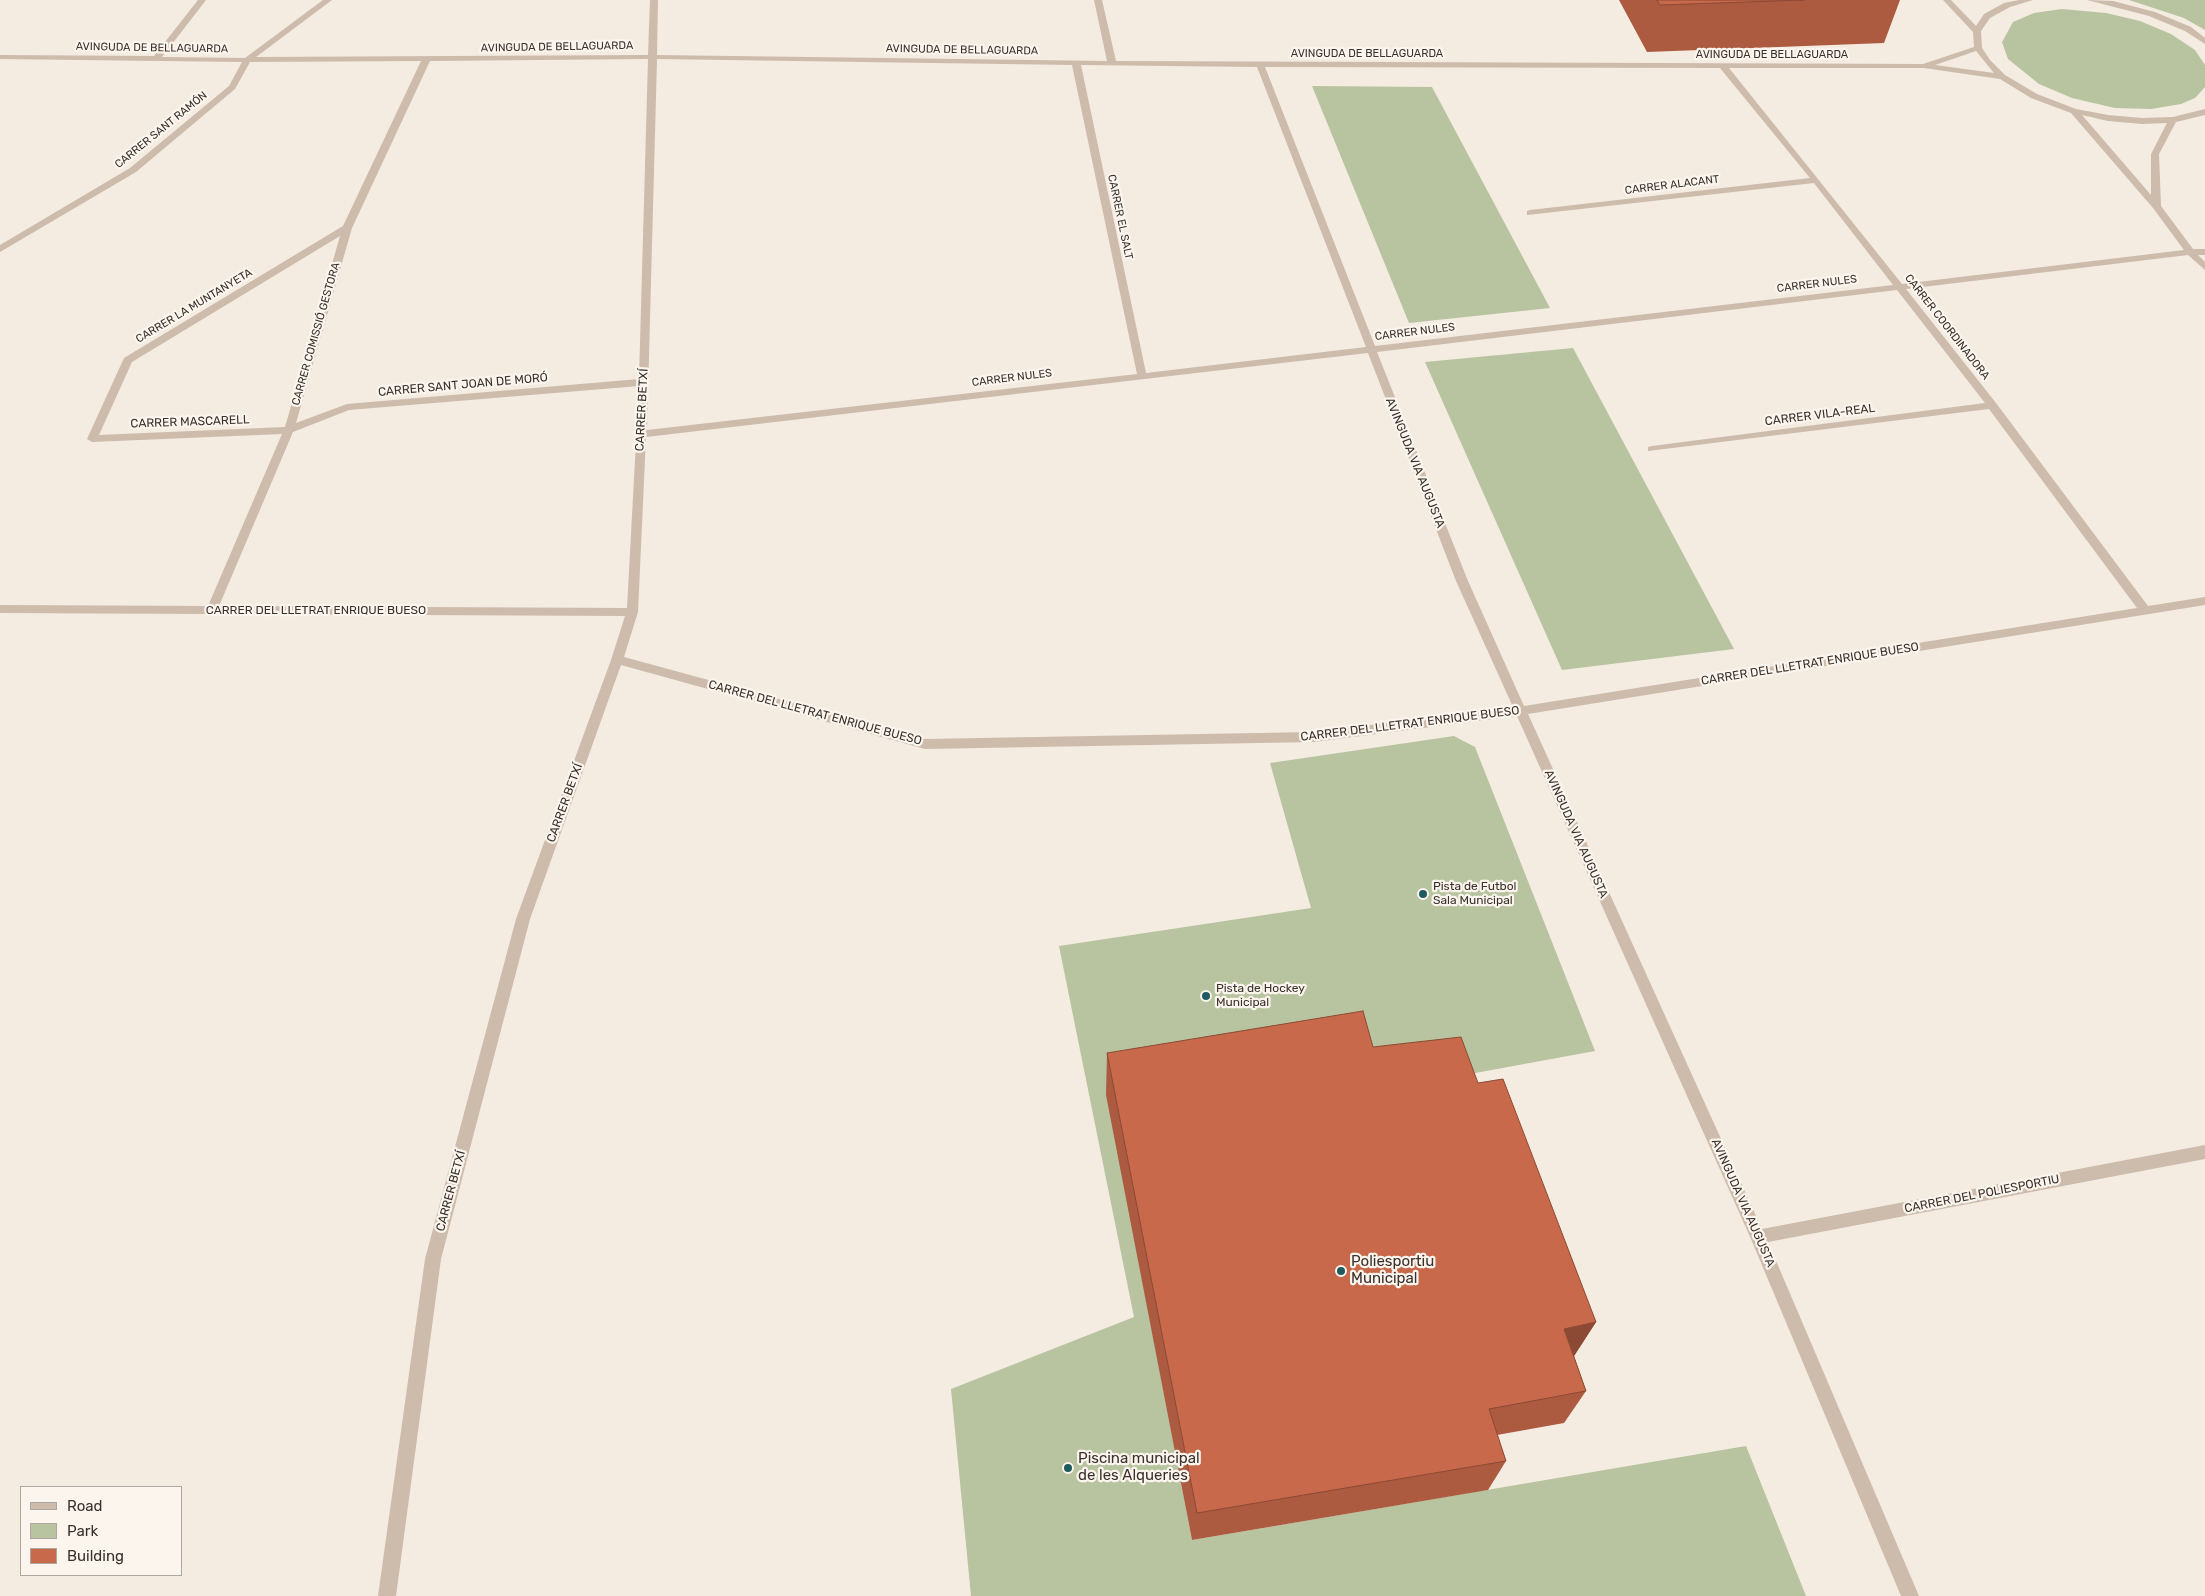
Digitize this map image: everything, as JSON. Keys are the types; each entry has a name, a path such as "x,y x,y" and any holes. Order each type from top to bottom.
{"street":[{"path":"156,59 202,0"},
{"path":"246,60 328,0"},
{"name":"CARRER BETXÍ","path":"387,1596 433,1259 523,919 618,660 632,612 644,382 654,0"},
{"path":"1098,0 1112,63"},
{"path":"1948,0 1977,31"},
{"path":"2029,0 2007,5 1987,16 1977,31 1978,48 1987,62 2002,77 2034,96 2074,111 2108,118 2142,121 2173,120 2205,112"},
{"path":"2091,0 2113,3 2152,14 2188,29 2205,42"},
{"name":"AVINGUDA DE BELLAGUARDA","path":"1924,66 1978,48"},
{"name":"AVINGUDA DE BELLAGUARDA","path":"0,57 246,60 653,57 1260,65 1924,66 2002,77"},
{"name":"CARRER SANT RAMÓN","path":"0,249 133,170 232,87 246,60"},
{"name":"CARRER COMISSIÓ GESTORA","path":"211,611 289,430 347,228 426,60"},
{"name":"CARRER EL SALT","path":"1076,63 1142,376"},
{"name":"AVINGUDA VIA AUGUSTA","path":"1260,65 1462,581 1758,1237 1910,1596"},
{"name":"CARRER COORDINADORA","path":"1723,66 1816,180 1992,405 2144,610"},
{"path":"2074,111 2156,206 2190,252 2205,267"},
{"path":"2156,206 2155,154 2173,120"},
{"name":"CARRER ALACANT","path":"1530,213 1816,180"},
{"name":"CARRER LA MUNTANYETA","path":"92,439 128,360 347,228"},
{"name":"CARRER NULES","path":"641,434 1370,350 2190,252 2205,252"},
{"name":"CARRER SANT JOAN DE MORÓ","path":"289,430 347,407 644,382"},
{"name":"CARRER VILA-REAL","path":"1652,449 1992,405"},
{"name":"CARRER MASCARELL","path":"92,439 289,430"},
{"name":"CARRER DEL LLETRAT ENRIQUE BUESO","path":"618,660 925,744 1314,737 1521,711 2205,601"},
{"name":"CARRER DEL LLETRAT ENRIQUE BUESO","path":"0,609 632,612"},
{"name":"CARRER DEL POLIESPORTIU","path":"1758,1237 2205,1152"}],"green space":[{"path":"2129,0 2205,0 2205,30 2184,18"},
{"path":"2062,9 2106,13 2140,21 2171,34 2195,50 2205,65 2205,87 2195,98 2181,104 2151,109 2115,108 2072,98 2039,84 2008,59 2002,42 2013,22 2034,13"},
{"path":"1312,86 1432,87 1550,308 1409,323"},
{"path":"1573,348 1734,649 1562,670 1425,362"},
{"path":"1454,736 1475,747 1595,1051 1448,1078 1107,1095 1192,1540 1746,1446 1806,1596 971,1596 951,1389 1134,1317 1059,946 1311,908 1270,763"}],"building":[{"path":"1657,0 1804,0 1660,5"},
{"name":"Poliesportiu Municipal","path":"1363,1011 1373,1047 1461,1037 1478,1083 1503,1079 1596,1322 1564,1329 1586,1391 1489,1409 1506,1461 1197,1513 1107,1053"}],"place":[{"name":"Pista de Futbol Sala Municipal","path":"1423,894"},
{"name":"Pista de Hockey Municipal","path":"1206,996"},
{"name":"Poliesportiu Municipal","path":"1341,1271"},
{"name":"Piscina municipal de les Alqueries","path":"1068,1468"}]}
